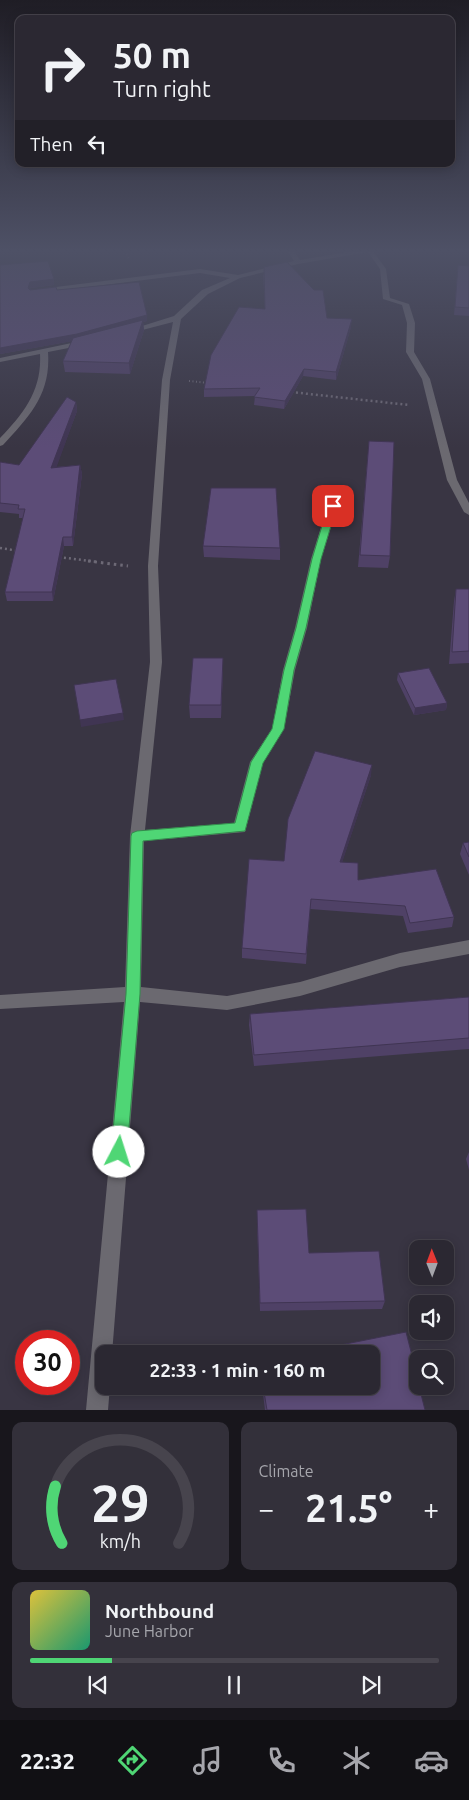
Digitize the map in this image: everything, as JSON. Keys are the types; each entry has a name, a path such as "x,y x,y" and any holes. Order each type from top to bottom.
{"street":[{"path":"409,317 411,323 410,352 426,379 452,480 469,512"},
{"path":"97,1410 133,994 137,836 156,662 153,566 166,380 177,318 122,333"},
{"path":"0,360 94,340"},
{"path":"0,443 28,414 42,385 46,367 44,352"},
{"path":"137,836 240,828 257,762 278,729 289,670 301,628 316,559 333,506"},
{"path":"0,1002 133,994 227,1003 300,989 400,960 469,947"}],"path":[{"path":"166,380 216,384"},
{"path":"287,391 434,407"},
{"path":"0,548 25,552"},
{"path":"50,556 126,566 153,566"}],"building":[{"path":"0,317 140,317 77,334 0,348"},
{"path":"233,317 327,317 352,319 336,372 304,369 285,401 254,397 260,388 204,389 211,355"},
{"path":"143,320 129,363 63,361 73,338"},
{"path":"67,397 76,402 51,468 80,465 72,537 63,537 52,592 5,592 25,509 18,509 19,505 0,503 0,462 19,465"},
{"path":"369,441 394,442 390,556 360,555"},
{"path":"211,488 276,488 280,548 203,546"},
{"path":"456,589 469,589 469,651 452,652"},
{"path":"193,658 223,658 221,705 189,705"},
{"path":"429,668 447,703 415,708 398,673"},
{"path":"116,679 123,713 80,720 74,685"},
{"path":"315,751 372,765 340,862 358,863 358,880 436,869 454,917 410,923 405,906 311,899 306,954 242,948 249,859 284,861 288,819"},
{"path":"469,842 469,857 463,843"},
{"path":"469,997 469,1038 254,1055 250,1014"},
{"path":"306,1209 309,1253 379,1251 385,1301 260,1303 257,1210"},
{"path":"406,1332 411,1350 409,1350 409,1395 421,1395 425,1410 267,1410 264,1395 380,1395 380,1345 340,1345"}],"route":[{"path":"119,1152 133,994 137,836 240,828 257,762 278,729 289,670 301,628 316,559 333,506"}]}
